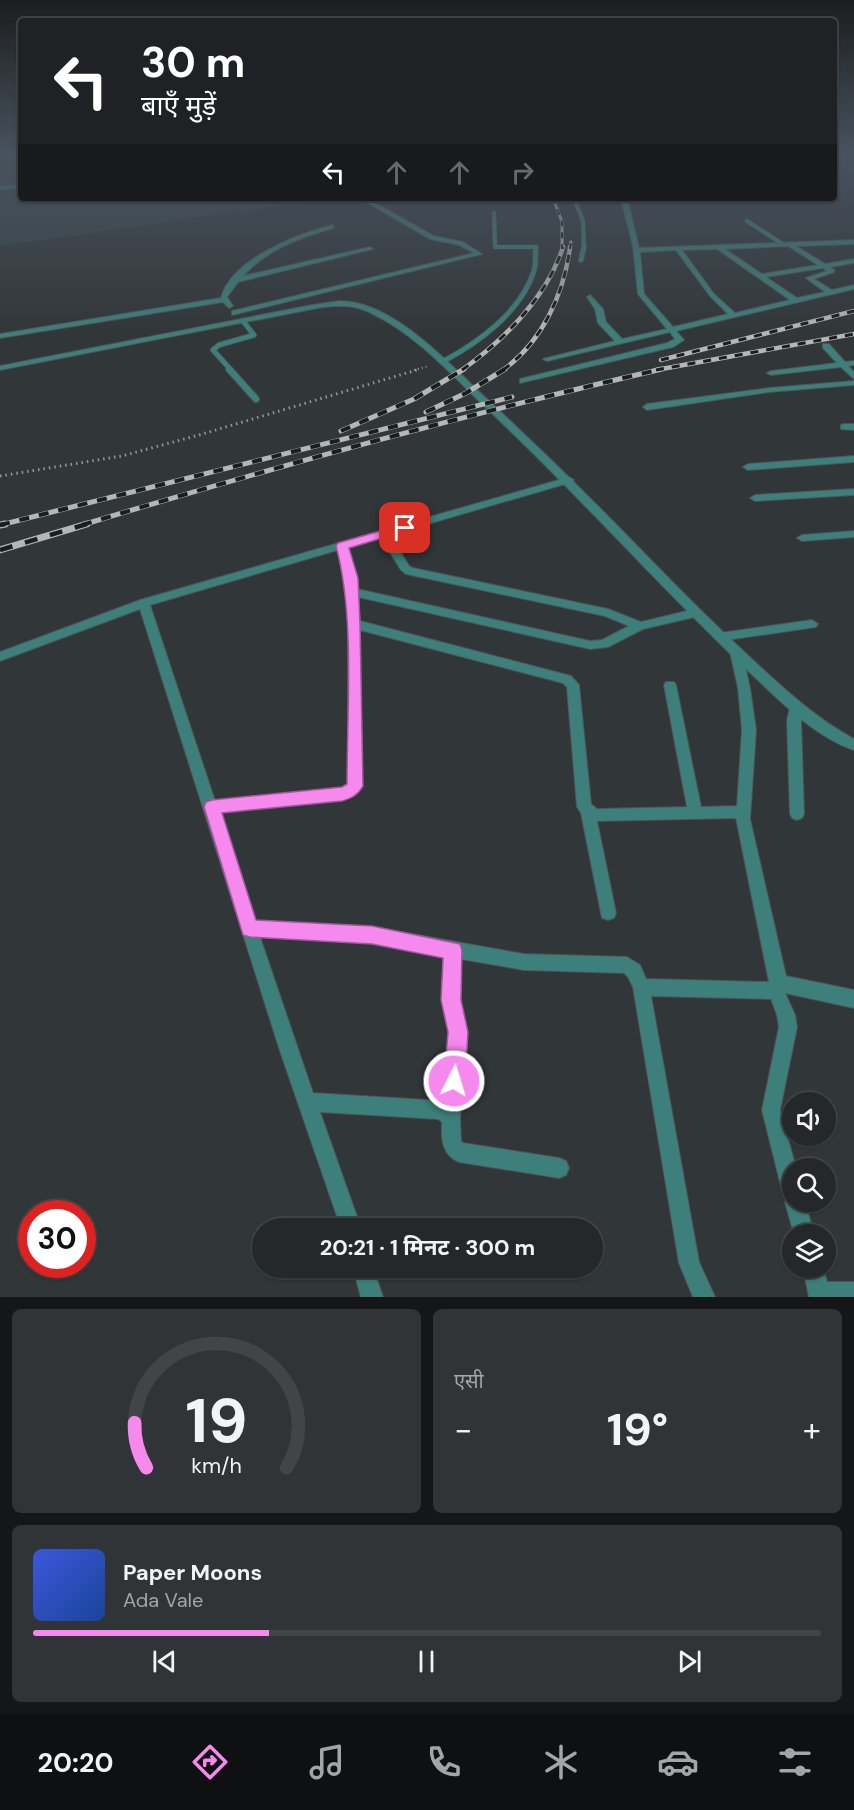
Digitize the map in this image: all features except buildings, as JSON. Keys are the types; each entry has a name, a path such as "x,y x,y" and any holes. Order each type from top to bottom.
{"street":[{"path":"235,313 479,254 461,243 429,236 389,214"},
{"path":"523,381 677,343 680,340 641,294 636,250 628,214"},
{"path":"224,300 234,280 248,267 296,237 332,227"},
{"path":"636,250 854,242"},
{"path":"787,244 833,272 809,278 830,292"},
{"path":"720,248 795,300"},
{"path":"234,280 370,249"},
{"path":"679,250 712,295 732,314"},
{"path":"760,276 854,261"},
{"path":"548,359 854,287"},
{"path":"590,297 599,309 602,322 621,342"},
{"path":"224,300 243,321"},
{"path":"0,336 224,300"},
{"path":"0,368 335,304 355,304 413,336 569,480 695,613 796,708 828,732 854,745"},
{"path":"826,346 854,377"},
{"path":"771,373 854,363"},
{"path":"647,407 769,390 854,383"},
{"path":"843,428 854,427"},
{"path":"748,467 854,459"},
{"path":"0,657 144,603 569,480"},
{"path":"755,498 854,492"},
{"path":"384,534 405,568 410,571 608,613 640,626"},
{"path":"802,538 854,534"},
{"path":"212,807 342,794 350,792 355,786 354,624 351,578 342,546"},
{"path":"352,592 590,645 604,644 640,626 695,613"},
{"path":"144,603 307,1102 348,1218"},
{"path":"354,624 567,679 571,682 584,807 594,815 744,812"},
{"path":"720,637 812,624"},
{"path":"736,652 744,688 748,730 744,812 746,833 777,986 788,1026 771,1110 784,1158"},
{"path":"670,685 695,813"},
{"path":"796,708 794,720 797,814"},
{"path":"588,812 608,914"},
{"path":"250,929 372,935 525,962 627,965 634,971 641,987 689,1263 704,1297"},
{"path":"453,950 451,1000 458,1032 451,1118 454,1150 559,1168"},
{"path":"641,987 777,986 854,999"},
{"path":"307,1102 442,1110 451,1118"},
{"path":"366,1278 372,1297"},
{"path":"816,1278 820,1295 854,1293"}],"lane":[{"path":"442,362 471,346 496,326 519,296 534,271 536,247 495,247 494,214"},
{"path":"579,214 586,242 581,260"},
{"path":"747,221 787,244"},
{"path":"243,321 254,335 219,345 213,350 256,399"}],"path":[{"path":"0,476 132,453 255,419 442,362"}],"shaded area":[{"path":"0,214 226,214 0,246"}],"railway":[{"path":"559,214 562,222 562,249"},
{"path":"570,249 571,242"},
{"path":"462,370 493,345 522,316 546,283 563,247"},
{"path":"503,370 529,346 549,316 562,282 570,247"},
{"path":"661,360 854,311"},
{"path":"656,370 854,334"},
{"path":"341,431 414,399 464,369"},
{"path":"426,412 466,393 505,369"},
{"path":"82,525 371,442 662,369"},
{"path":"5,524 0,525 512,397"},
{"path":"0,550 87,524"}],"route":[{"path":"405,528 342,546 351,578 354,624 355,786 350,792 342,794 212,807 250,929 372,935 453,950 451,1000 458,1032 454,1081"}]}
